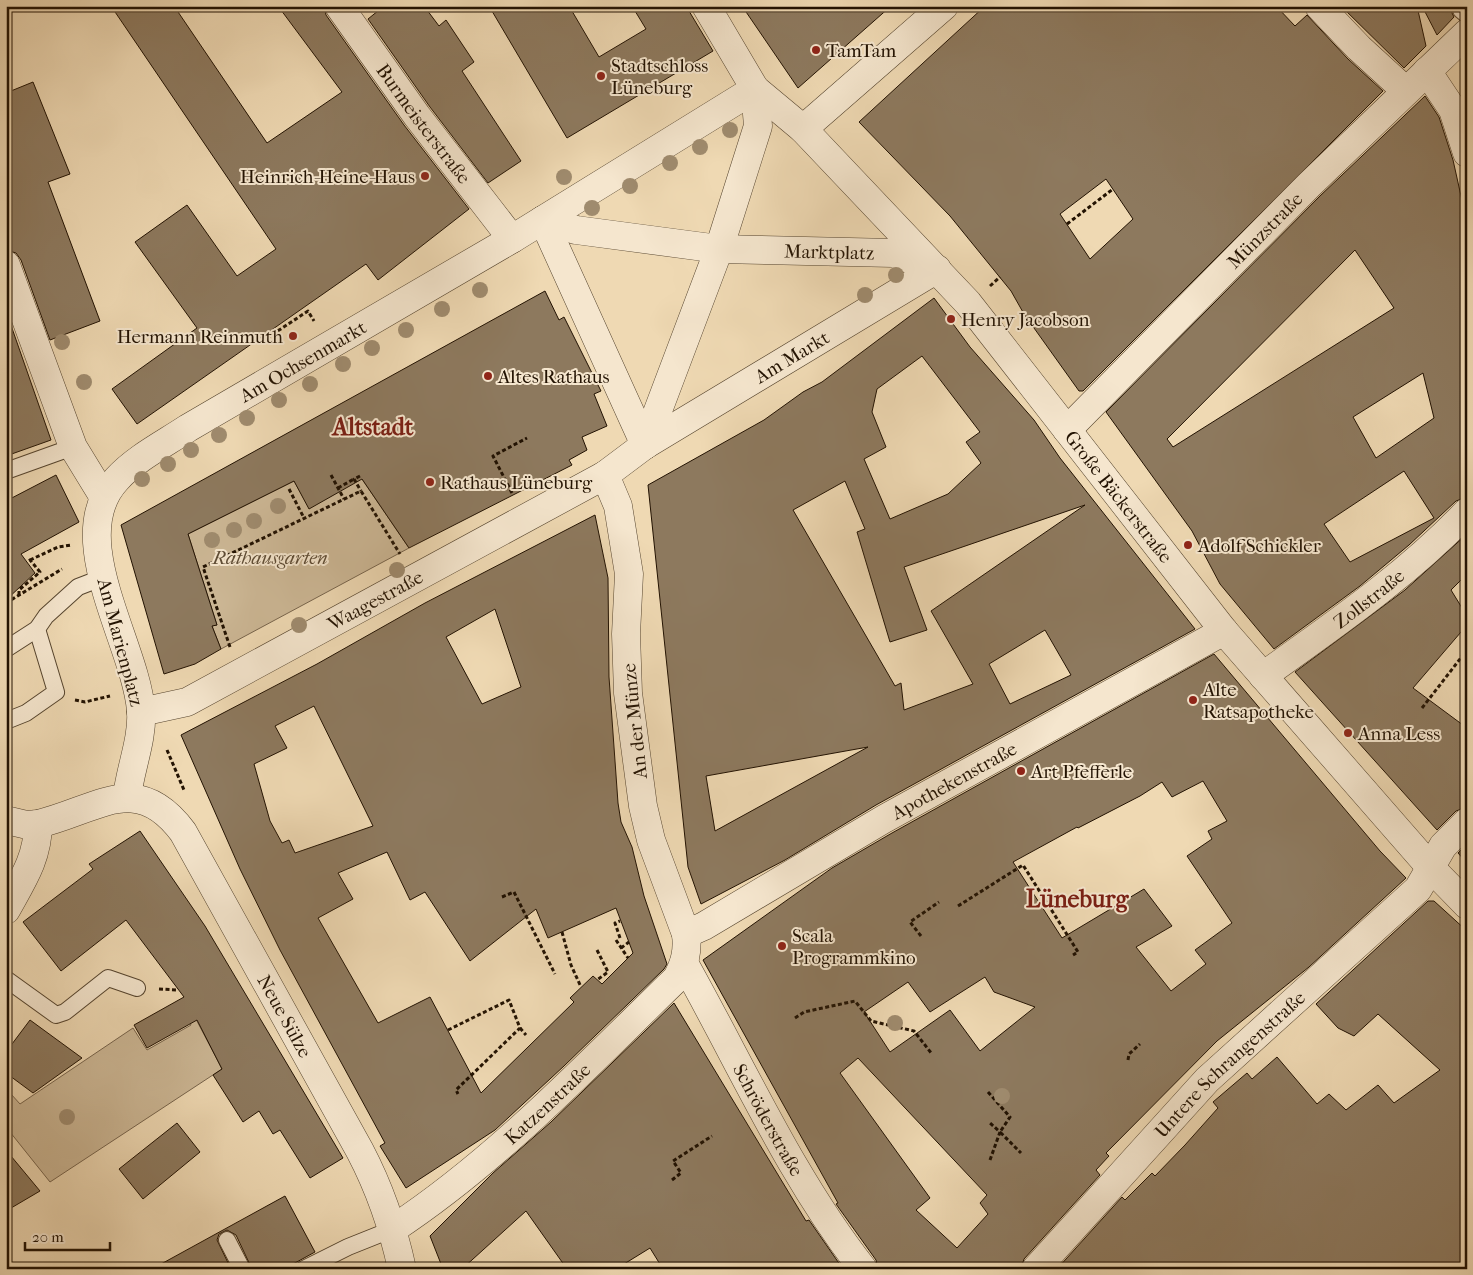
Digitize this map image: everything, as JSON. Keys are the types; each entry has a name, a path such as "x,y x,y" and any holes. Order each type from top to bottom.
{"street":[{"name":"Burmeisterstraße","path":"339,6 417,116 512,239"},
{"path":"645,445 719,249 758,126 755,89 706,6"},
{"path":"803,130 944,6"},
{"path":"1319,6 1358,48 1406,91"},
{"name":"Münzstraße","path":"1067,430 1309,185 1428,71 1465,26"},
{"path":"1428,71 1453,110 1467,153"},
{"path":"512,239 755,89"},
{"name":"Große Bäckerstraße","path":"755,89 803,130 968,303 1224,631 1430,868 1467,905"},
{"path":"542,220 645,445"},
{"name":"Marktplatz","path":"542,220 576,230 719,249 893,253 937,269"},
{"name":"Am Ochsenmarkt","path":"104,496 117,478 142,458 188,428 512,239"},
{"path":"6,265 73,446 104,496"},
{"name":"Am Markt","path":"605,475 645,445 937,269"},
{"name":"Waagestraße","path":"139,700 187,702 605,475"},
{"name":"An der Münze","path":"605,475 618,506 629,574 626,634 628,693 643,806 651,840 686,934 688,948 684,963"},
{"name":"Am Marienplatz","path":"104,496 86,546 104,577 139,700 127,797"},
{"name":"Zollstraße","path":"1263,676 1350,614 1413,562 1467,512"},
{"name":"Apothekenstraße","path":"686,934 704,926 884,819 1224,631"},
{"path":"6,820 27,825 38,824 107,801 127,797"},
{"name":"Neue Sülze","path":"127,797 141,798 154,803 165,810 183,832 360,1151 377,1185 393,1229 402,1269"},
{"name":"Untere Schrangenstraße","path":"1036,1269 1207,1080 1418,889 1443,846 1467,822"},
{"path":"6,910 30,865 38,845 38,824"},
{"name":"Katzenstraße","path":"393,1229 434,1202 500,1148 676,978 684,963"},
{"name":"Schröderstraße","path":"684,963 734,1059 811,1196 863,1269"}],"lane":[{"path":"6,471 73,446"},
{"path":"6,649 38,629 46,616 78,587 104,577"},
{"path":"6,721 26,712 56,692 38,629"},
{"path":"6,979 56,1015 65,1012 108,978 137,988"},
{"path":"304,1269 348,1247 393,1229"},
{"path":"226,1240 242,1269"}],"path":[{"path":"1101,10 1106,6"},
{"path":"1067,224 1113,189"},
{"path":"267,338 308,310"},
{"path":"284,320 288,324"},
{"path":"525,518 493,456 527,438"},
{"path":"331,475 344,499"},
{"path":"338,488 360,476"},
{"path":"354,480 416,578"},
{"path":"289,489 304,518"},
{"path":"240,673 203,573 203,567 361,491"},
{"path":"19,595 19,590 40,572 29,561 58,547 86,546"},
{"name":"Am Marienplatz","path":"6,603 86,546"},
{"path":"1422,708 1467,650"},
{"path":"56,692 65,698 85,702 139,700"},
{"path":"166,747 188,799 183,832"},
{"path":"958,906 1023,866 1078,952 1073,955"},
{"path":"502,897 514,892 555,974"},
{"path":"1040,904 1046,901"},
{"path":"921,936 910,922 938,902"},
{"path":"620,921 615,923 618,939 620,948 628,958"},
{"path":"562,932 571,965 580,987"},
{"path":"620,948 629,942"},
{"path":"597,950 608,972 597,980"},
{"path":"448,1030 509,1000 520,1028 526,1035"},
{"path":"796,1018 804,1012 856,1001 871,1021 914,1031 932,1054"},
{"path":"458,1094 456,1090 520,1028"},
{"path":"1128,1060 1129,1054 1140,1044"},
{"path":"988,1092 1010,1117 1000,1132 990,1160"},
{"path":"990,1123 1021,1153"},
{"path":"672,1180 681,1173 673,1161 712,1136"}],"green space":[{"name":"Rathausgarten","path":"351,463 409,548 221,649 212,626 217,625 188,534 294,481 309,508"},
{"path":"186,1000 222,1069 50,1182 6,1127 6,1098 11,1094 20,1104 133,1028 147,1050 191,1025 180,1005"}],"building":[{"path":"111,6 174,6 267,143 342,92 278,6 324,6 326,15 404,125 469,209 378,280 366,264 137,424 112,389 197,328 135,242 187,205 237,276 276,249"},
{"path":"384,6 424,6 439,26 446,20 474,62 462,71 521,161 488,183 430,107 368,19"},
{"name":"Stadtschloss Lüneburg","path":"489,6 569,6 599,57 646,29 632,6 686,6 713,51 567,138"},
{"path":"742,6 891,6 798,88"},
{"path":"985,6 1276,6 1295,26 1307,15 1348,59 1383,91 1083,391 1079,391 1024,314 1011,291 950,216 859,122","holes":["1106,179 1133,219 1090,259 1060,214"]},
{"path":"1341,6 1417,6 1426,46 1404,68"},
{"path":"1422,6 1452,6 1454,17 1437,35"},
{"path":"33,82 70,174 48,182 100,321 50,340 21,260 16,253 6,250 6,93"},
{"path":"1425,96 1439,117 1453,160 1467,223 1467,497 1456,501 1409,545 1360,586 1274,649 1220,584 1192,531 1106,412 1320,196","holes":["1355,250 1394,308 1173,447 1167,439","1423,373 1434,418 1376,458 1353,417","1404,471 1434,518 1350,562 1324,524"]},
{"name":"Rathaus Lüneburg","path":"545,291 559,320 564,317 601,391 594,394 607,426 582,437 587,450 569,460 572,465 409,548 362,479 309,509 294,481 188,534 217,625 212,626 221,649 195,664 164,674 121,525"},
{"path":"934,298 970,347 1034,420 1060,458 1195,629 876,805 785,860 701,904 688,867 648,485 764,420 803,392 822,382","holes":["922,356 980,432 966,442 981,463 948,494 890,519 864,459 886,447 872,412 877,389","845,481 865,529 857,532 890,642 927,630 904,567 1085,505 931,611 973,684 904,710 901,683 895,686 793,510","1045,630 1071,675 1010,704 989,664","868,747 715,831 706,776"]},
{"path":"6,311 51,440 6,456"},
{"path":"56,475 79,522 21,554 35,573 6,600 6,501"},
{"path":"595,515 608,578 609,677 621,822 632,847 644,896 667,964 564,1066 495,1130 406,1188 380,1146 385,1143 280,950 240,869 181,735 317,664 425,603","holes":["495,609 521,687 482,704 446,637","314,706 373,826 295,853 289,840 282,843 270,821 254,764 287,748 275,726","387,852 410,900 425,892 470,961 536,909 548,938 616,908 633,953 602,984 593,976 570,998 574,1002 481,1093 430,997 378,1023 318,918 353,899 338,873"]},
{"path":"1467,534 1467,574 1451,590 1467,616 1467,625 1413,688 1467,728 1467,807 1456,811 1437,830 1295,672 1405,590"},
{"path":"1214,654 1380,851 1406,878 1309,967 1217,1041 1106,1153 1109,1156 1096,1170 1100,1175 1024,1259 1021,1269 878,1269 876,1260 836,1204 838,1203 703,960 832,868","holes":["1203,781 1227,821 1208,831 1212,839 1187,856 1232,923 1195,950 1206,964 1171,991 1136,947 1172,926 1144,889 1062,938 1013,862 1077,827 1140,796 1162,782 1172,797","985,977 994,992 1035,1007 980,1051 950,1010 890,1052 864,1012 908,982 930,1012","858,1058 987,1195 980,1203 988,1214 957,1248 916,1210 930,1198 840,1073"]},
{"path":"140,831 205,926 343,1158 310,1178 280,1130 273,1134 259,1111 243,1122 213,1075 222,1069 197,1020 147,1048 134,1025 184,997 126,920 61,971 23,922 93,869 89,864"},
{"path":"1467,844 1467,863 1458,853"},
{"path":"1428,901 1434,901 1467,931 1467,1269 1057,1269 1122,1197 1125,1200 1152,1173 1155,1176 1185,1145 1218,1108 1213,1102 1247,1073 1252,1079 1277,1057 1317,1104 1329,1094 1346,1110 1378,1085 1394,1103 1440,1070 1378,1014 1354,1036 1338,1028 1316,1004"},
{"path":"674,1003 806,1221 809,1220 843,1269 663,1269 650,1248 616,1269 567,1269 526,1211 462,1269 443,1269 430,1236 493,1173 551,1122"},
{"path":"30,1020 82,1058 33,1093 6,1073 6,1052"},
{"path":"177,1123 200,1152 143,1199 119,1169"},
{"path":"6,1150 40,1191 6,1211"},
{"path":"285,1196 315,1252 284,1269 252,1269 236,1235 227,1230 219,1234 217,1240 231,1269 152,1269"}],"place":[{"name":"TamTam","path":"816,50"},
{"name":"Stadtschloss Lüneburg","path":"601,76"},
{"name":"Heinrich-Heine-Haus","path":"425,176"},
{"name":"Henry Jacobson","path":"951,319"},
{"name":"Hermann Reinmuth","path":"293,336"},
{"name":"Altes Rathaus","path":"488,376"},
{"name":"Rathaus Lüneburg","path":"430,482"},
{"name":"Adolf Schickler","path":"1188,545"},
{"name":"Alte Ratsapotheke","path":"1193,700"},
{"name":"Anna Less","path":"1348,733"},
{"name":"Art Pfefferle","path":"1021,771"},
{"name":"Scala Programmkino","path":"782,946"}],"district":[{"name":"Altstadt","path":"373,427"},
{"name":"Lüneburg","path":"1077,899"}]}
